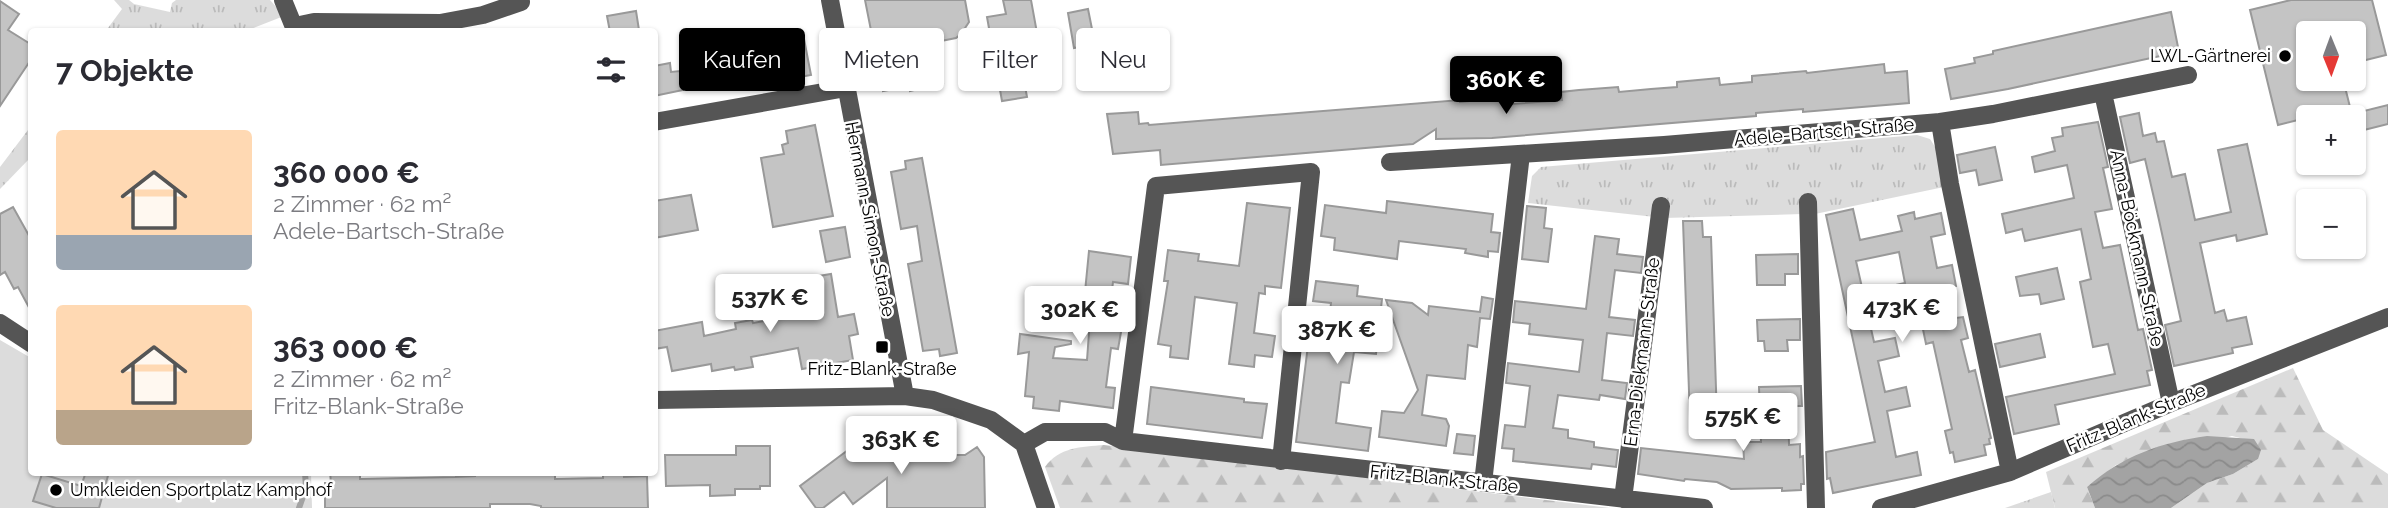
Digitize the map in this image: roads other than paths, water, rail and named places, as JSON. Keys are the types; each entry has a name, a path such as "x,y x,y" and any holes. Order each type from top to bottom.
{"street":[{"path":"283,0 295,28"},
{"name":"Hermann-Simon-Straße","path":"830,0 835,28"},
{"path":"298,28 314,22 440,23 483,15 521,2"},
{"path":"1940,122 2188,75"},
{"path":"658,121 829,91"},
{"name":"Hermann-Simon-Straße","path":"847,91 905,396"},
{"name":"Anna-Böckmann-Straße","path":"2103,93 2171,403"},
{"name":"Adele-Bartsch-Straße","path":"1390,162 1521,155 1940,122 1950,184 2010,472"},
{"path":"1483,483 1521,155"},
{"path":"1123,442 1156,186 1311,172 1281,461"},
{"path":"1808,202 1816,508"},
{"name":"Erna-Diekmann-Straße","path":"1623,499 1661,206"},
{"name":"Fritz-Blank-Straße","path":"1881,508 2010,472 2171,403 2388,317"},
{"path":"0,323 28,341"},
{"path":"658,400 905,396 933,400 991,420 1024,444 1046,508"},
{"name":"Fritz-Blank-Straße","path":"1024,444 1045,432 1105,432 1123,442 1704,508"}],"water":[{"path":"2207,436 2254,439 2261,450 2258,459 2233,474 2207,483 2171,508 2095,508 2087,487 2114,467 2158,447"}],"waterway":[{"path":"299,508 306,488 305,476"}],"place":[{"name":"LWL-Gärtnerei","path":"2285,56"},
{"name":"Fritz-Blank-Straße","path":"882,347"},
{"name":"Umkleiden Sportplatz Kamphof","path":"56,490"}]}
